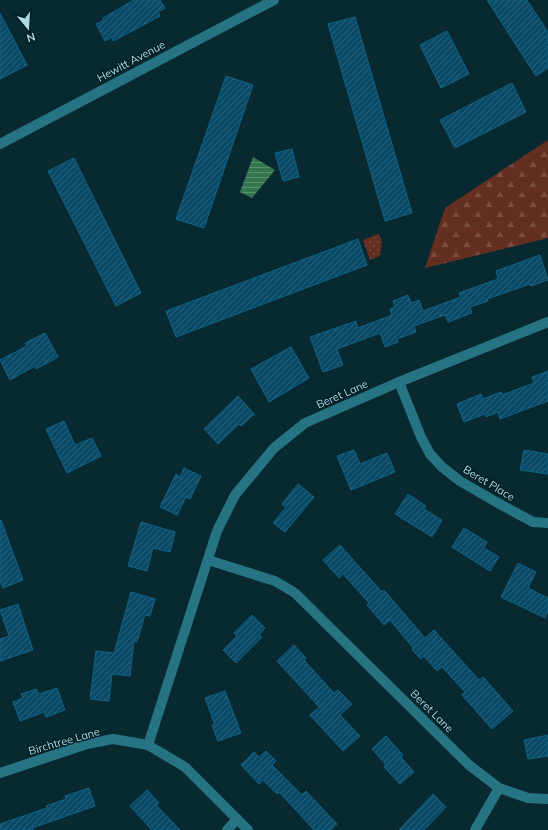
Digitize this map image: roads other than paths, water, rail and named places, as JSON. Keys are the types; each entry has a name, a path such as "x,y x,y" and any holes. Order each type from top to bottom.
{"street":[{"name":"Hewitt Avenue","path":"0,144 274,0"},
{"name":"Beret Lane","path":"148,744 217,531 235,495 274,448 305,424 399,382 548,322"},
{"name":"Beret Place","path":"399,382 421,437 430,454 442,467 460,481 533,522 548,523"},
{"name":"Beret Lane","path":"208,560 274,581 295,593 469,765 500,788 528,798 548,799"},
{"name":"Birchtree Lane","path":"0,772 87,744 113,739 148,744 185,767 248,830"},
{"path":"475,830 500,788"},
{"path":"227,830 237,819"}]}
